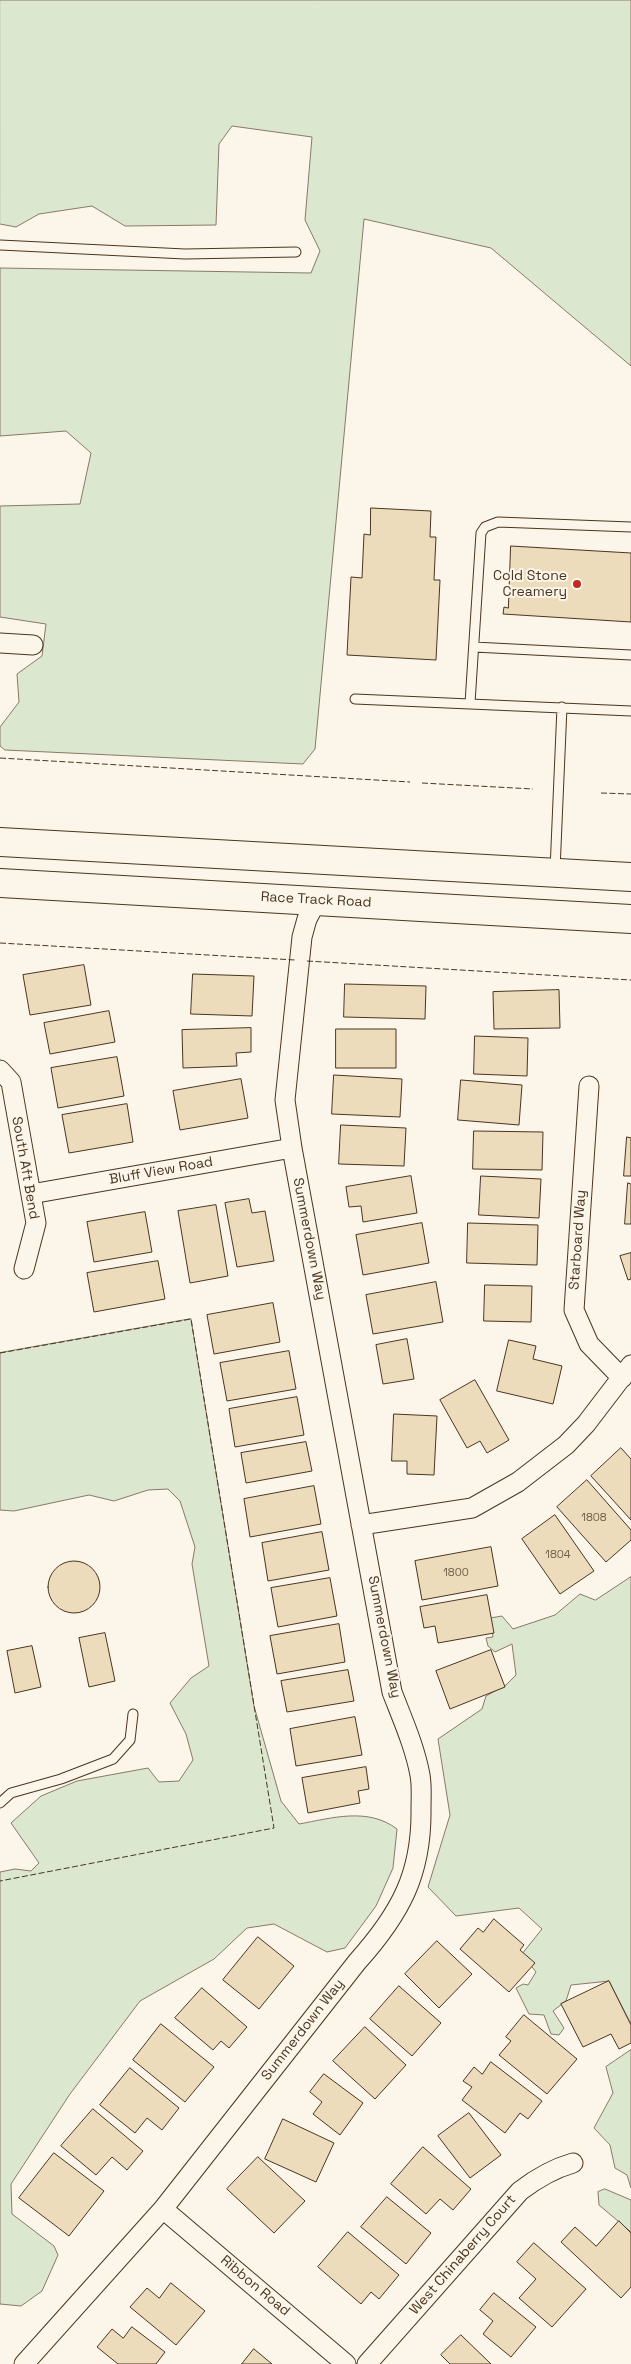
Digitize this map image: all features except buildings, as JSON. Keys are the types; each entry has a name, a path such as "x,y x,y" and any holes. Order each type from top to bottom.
{"main road":[{"path":"0,842 631,877"},
{"name":"Race Track Road","path":"0,883 631,919"}],"street":[{"path":"0,643 33,645"},
{"name":"Summerdown Way","path":"24,2364 163,2209 357,1962 382,1934 406,1893 418,1860 421,1831 420,1775 392,1692 292,1148 285,1100 302,937 307,920 317,900"},
{"name":"South Aft Bend","path":"0,1070 11,1082 36,1223 24,1269"},
{"name":"Starboard Way","path":"589,1086 574,1310 589,1344 626,1371"},
{"name":"Bluff View Road","path":"31,1194 292,1148"},
{"path":"362,1525 472,1508 518,1482 566,1445 586,1424 626,1371"},
{"name":"West Chinaberry Court","path":"367,2364 520,2191 538,2177 556,2168 573,2163"},
{"name":"Ribbon Road","path":"163,2209 346,2364"}],"lane":[{"path":"0,245 184,254 296,252"},
{"path":"470,703 481,533 485,528 498,522 520,521 631,527"},
{"path":"474,647 631,655"},
{"path":"355,699 631,711"},
{"path":"555,873 562,708"},
{"path":"0,1803 11,1793 61,1779 113,1759 130,1740 133,1714"}],"green space":[{"path":"0,0 631,0 631,366 491,248 364,219 315,749 303,764 5,750 0,746 0,727 19,702 17,674 42,656 46,624 0,617 0,506 80,504 91,453 66,431 0,436 0,268 311,273 320,251 305,220 312,137 232,126 219,144 216,225 125,226 92,206 39,214 16,227 0,224"},
{"path":"191,1319 254,1706 281,1801 299,1824 349,1816 362,1816 386,1822 397,1829 393,1868 376,1906 345,1948 327,1952 274,1924 247,1928 214,1959 140,2001 70,2094 11,2184 12,2214 54,2246 58,2255 42,2291 21,2306 0,2304 0,1872 15,1869 31,1871 39,1863 11,1823 41,1796 77,1781 148,1768 159,1782 179,1781 193,1760 186,1734 170,1703 191,1678 209,1666 192,1564 195,1547 180,1501 168,1489 148,1490 114,1501 89,1495 14,1511 0,1510 0,1353"},
{"path":"631,1577 631,2024 609,1981 571,1985 566,2001 553,2011 564,2028 559,2035 551,2034 544,2015 529,2014 516,1988 523,1984 528,1985 536,1972 522,1954 542,1929 519,1908 456,1916 428,1887 450,1815 438,1739 482,1709 486,1696 506,1685 516,1675 512,1644 495,1652 488,1646 486,1638 493,1637 490,1618 502,1616 513,1629 555,1615 580,1594 595,1600"},
{"path":"631,2050 631,2188 627,2175 615,2168 610,2145 594,2128 613,2093 606,2067"},
{"path":"605,2189 631,2200 631,2232 599,2205 598,2192"}],"fence":[{"path":"0,758 410,782"},
{"path":"422,783 533,789"},
{"path":"601,793 631,794"},
{"path":"0,943 295,960"},
{"path":"307,961 631,980"},
{"path":"0,1353 191,1319 274,1828 0,1881"}],"place":[{"name":"Cold Stone Creamery","path":"577,584"}]}
